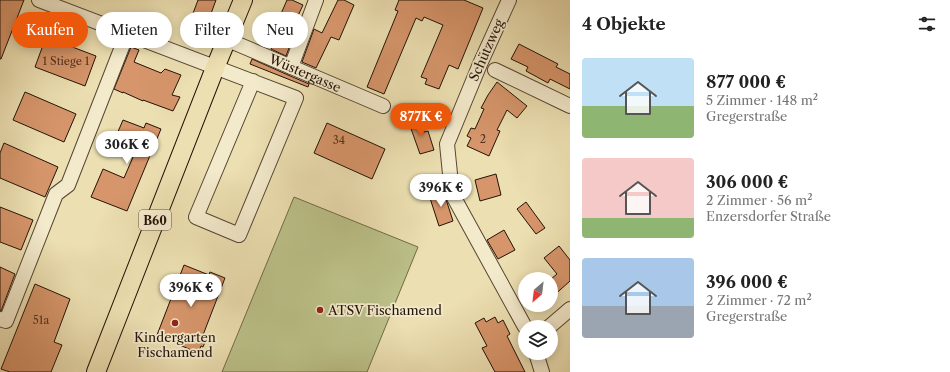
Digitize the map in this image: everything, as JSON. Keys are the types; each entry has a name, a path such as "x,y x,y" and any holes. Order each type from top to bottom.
{"main road":[{"name":"B60","path":"239,12 244,0"},
{"name":"B60","path":"96,372 215,68 224,48"}],"street":[{"path":"39,0 96,22"},
{"path":"291,67 316,0"},
{"name":"Schützweg","path":"509,0 480,64 447,144 452,194 521,320"},
{"name":"Wüstergasse","path":"244,47 383,106"},
{"path":"0,319 6,321 56,194 68,185 122,48"},
{"path":"163,48 253,81 296,98 239,235 196,217 253,81"},
{"path":"495,70 570,106"},
{"path":"557,320 570,309"},
{"path":"538,360 542,372"}],"green space":[{"name":"ATSV Fischamend","path":"294,197 418,247 367,372 222,372"}],"building":[{"path":"0,0 24,0 19,12 12,12 12,31 0,59"},
{"path":"198,0 216,0 212,12 194,12"},
{"path":"287,0 292,0 303,5 300,12 282,12"},
{"path":"338,0 344,0 354,5 339,40 331,37 316,68 302,62 314,29 322,33"},
{"path":"399,0 464,0 483,8 458,69 449,65 439,89 425,84 427,79 421,77 443,25 424,17 422,21 416,18 384,94 367,87 398,11 395,10"},
{"path":"519,44 558,64 556,67 570,74 570,89 550,79 548,83 526,71 528,67 511,59"},
{"path":"42,48 75,48 96,56 85,86 35,67"},
{"path":"131,48 139,50 134,62 161,73 165,69 181,75 172,95 180,97 173,111 114,89"},
{"path":"271,48 289,48 286,56"},
{"path":"252,59 309,84 308,87 250,64"},
{"path":"497,82 527,106 517,118 507,110 497,130 500,131 489,156 467,146 471,138 467,136 471,128 475,129 484,109 481,108"},
{"path":"25,92 76,114 64,142 13,120"},
{"path":"420,119 424,132 428,131 434,150 420,154 409,123"},
{"path":"123,120 144,128 146,123 161,129 127,211 91,197 103,169 124,178 133,157 111,148"},
{"path":"327,123 385,149 372,179 314,153"},
{"path":"4,143 58,167 45,197 0,178 0,153"},
{"path":"496,174 501,195 480,201 475,180"},
{"path":"443,190 453,221 439,226 429,195"},
{"path":"526,202 545,228 536,234 517,209"},
{"path":"0,207 33,220 21,250 0,242"},
{"path":"504,230 515,250 498,259 487,240"},
{"path":"559,246 570,260 570,281 558,292 558,272 555,272 544,258"},
{"path":"184,265 209,275 210,272 225,278 203,335 207,337 203,347 201,346 198,353 157,335"},
{"path":"0,267 15,274 1,311 0,311"},
{"path":"35,284 70,299 54,342 62,345 51,372 10,372 1,369"},
{"path":"495,317 498,323 503,320 510,334 507,336 525,372 495,372 482,348 487,346 475,323 484,318 486,322"}],"place":[{"name":"ATSV Fischamend","path":"320,310"},
{"name":"Kindergarten Fischamend","path":"175,323"}]}
